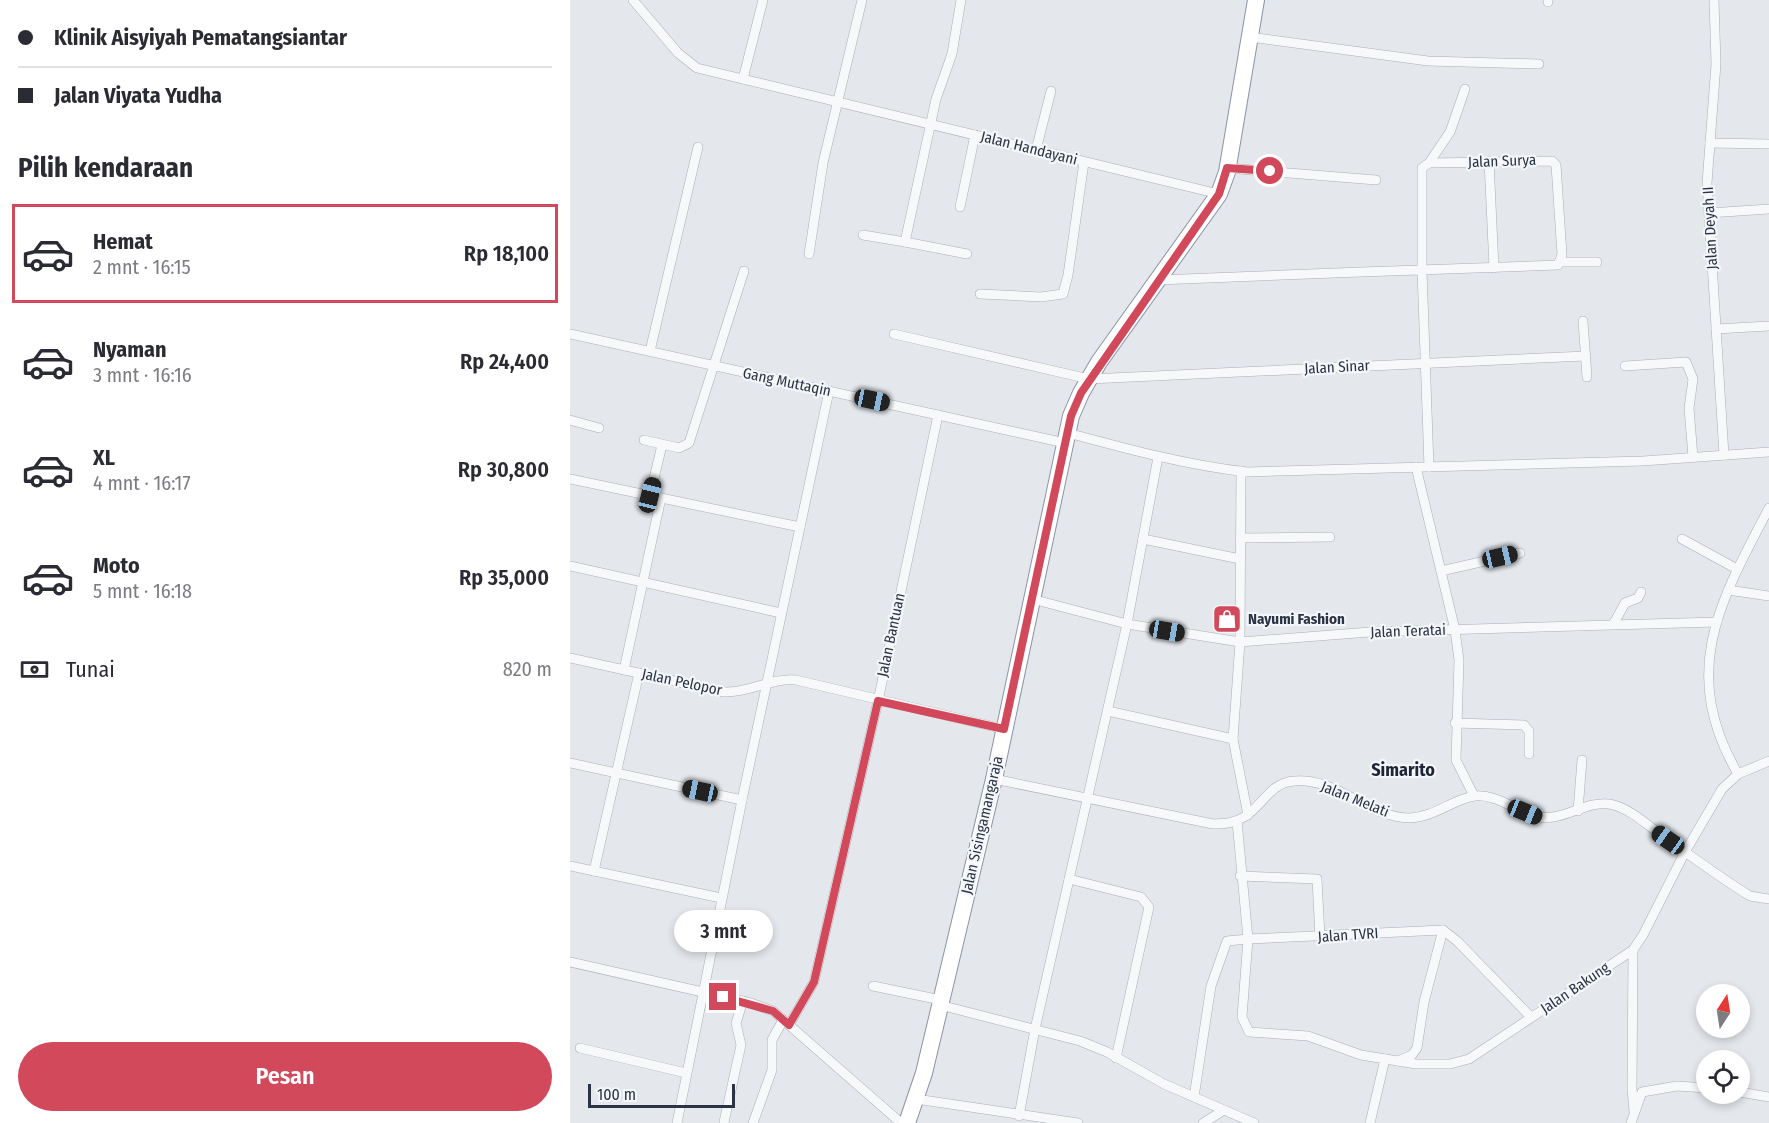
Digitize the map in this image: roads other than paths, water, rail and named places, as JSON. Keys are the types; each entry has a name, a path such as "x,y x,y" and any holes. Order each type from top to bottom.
{"highway":[{"name":"Jalan Sisingamangaraja","path":"907,1123 916,1100 941,1002 994,778 1071,416 1089,379 1219,194 1227,168 1256,0"}],"street":[{"name":"Jalan Handayani","path":"633,0 678,53 697,68 1219,194"},
{"path":"743,79 764,0"},
{"path":"809,254 823,163 862,0"},
{"path":"905,242 936,99 952,54 961,0"},
{"name":"Jalan Deyah II","path":"1714,0 1716,64 1710,142 1709,213 1724,455"},
{"path":"1250,37 1428,61 1539,64"},
{"path":"1429,467 1422,270 1422,168 1429,163 1450,132 1465,89"},
{"path":"1036,150 1051,91"},
{"path":"960,207 975,135"},
{"path":"1710,142 1769,144"},
{"path":"650,351 698,147"},
{"name":"Jalan Surya","path":"1429,163 1546,159 1556,165 1561,262"},
{"path":"1489,161 1494,268"},
{"path":"980,294 1041,297 1063,294 1068,275 1084,162"},
{"path":"1227,168 1376,180"},
{"path":"1709,213 1769,209"},
{"path":"863,235 968,254"},
{"path":"1158,280 1597,262"},
{"path":"644,440 679,448 689,443 744,271"},
{"path":"1583,321 1587,377"},
{"path":"1716,329 1769,326"},
{"name":"Gang Muttaqin","path":"570,334 938,415 1241,471 1643,461 1769,452"},
{"name":"Jalan Sinar","path":"894,334 1089,379 1586,356"},
{"path":"1625,366 1686,362 1693,379 1689,408 1693,457"},
{"path":"677,1123 766,682 829,391"},
{"name":"Jalan Bantuan","path":"753,1123 772,1070 772,1040 814,982 878,701 938,415"},
{"path":"570,420 599,428"},
{"path":"650,495 662,445"},
{"path":"1019,1116 1035,1029 1127,624 1158,457"},
{"path":"1416,467 1455,630 1459,660 1455,723 1456,760 1474,796 1505,802 1537,816 1552,818 1591,806 1609,804 1620,808 1750,896 1769,899"},
{"path":"1241,471 1240,642 1233,739 1248,815"},
{"path":"570,478 800,527"},
{"path":"624,670 661,498"},
{"path":"1769,508 1728,590 1717,622 1708,669 1711,712 1726,753 1738,774 1769,760"},
{"path":"1240,538 1330,537"},
{"path":"1143,539 1240,559"},
{"path":"1682,539 1737,569"},
{"path":"1441,571 1520,553"},
{"path":"570,566 781,613"},
{"path":"1728,590 1769,596"},
{"path":"1614,623 1625,603 1638,598 1641,592"},
{"name":"Jalan Teratai","path":"1032,599 1127,624 1240,642 1614,623 1717,622"},
{"name":"Jalan Pelopor","path":"570,658 724,692 736,692 779,679 796,680 1004,729"},
{"path":"594,871 639,673"},
{"path":"1108,711 1233,739"},
{"path":"1455,723 1524,725 1528,732 1529,754"},
{"path":"1578,811 1582,760"},
{"path":"570,763 742,800"},
{"name":"Jalan Bakung","path":"1248,939 1242,1017 1247,1030 1308,1036 1361,1055 1416,1064 1450,1064 1469,1059 1633,950 1643,935 1684,852 1722,789 1738,774"},
{"name":"Jalan Melati","path":"994,778 1214,824 1237,821 1248,815 1282,783 1296,781 1320,783 1370,806 1409,818 1446,809 1474,796"},
{"path":"1194,1097 1211,986 1224,946 1232,939 1248,939 1240,876 1237,821"},
{"path":"570,866 722,898"},
{"path":"1240,876 1317,879 1320,937"},
{"path":"1070,879 1141,897 1149,907 1116,1058"},
{"path":"1397,1061 1412,1055 1417,1048 1424,1004 1443,930 1457,941 1531,1017"},
{"name":"Jalan TVRI","path":"1248,939 1443,930"},
{"path":"1633,950 1632,1088 1634,1112"},
{"path":"570,962 743,1001 773,1011 901,1123"},
{"path":"873,986 941,1002 1080,1041 1194,1097 1254,1123"},
{"path":"724,1122 741,1045 736,1023 743,1001"},
{"path":"580,1048 686,1073"},
{"path":"1370,1123 1385,1059"},
{"path":"1631,1123 1642,1092 1677,1086 1696,1087"},
{"path":"1750,1094 1769,1097"},
{"path":"916,1100 1078,1123"},
{"path":"1203,1123 1224,1110"}],"place":[{"name":"Nayumi Fashion","path":"1227,619"}],"district":[{"name":"Simarito","path":"1403,770"}]}
